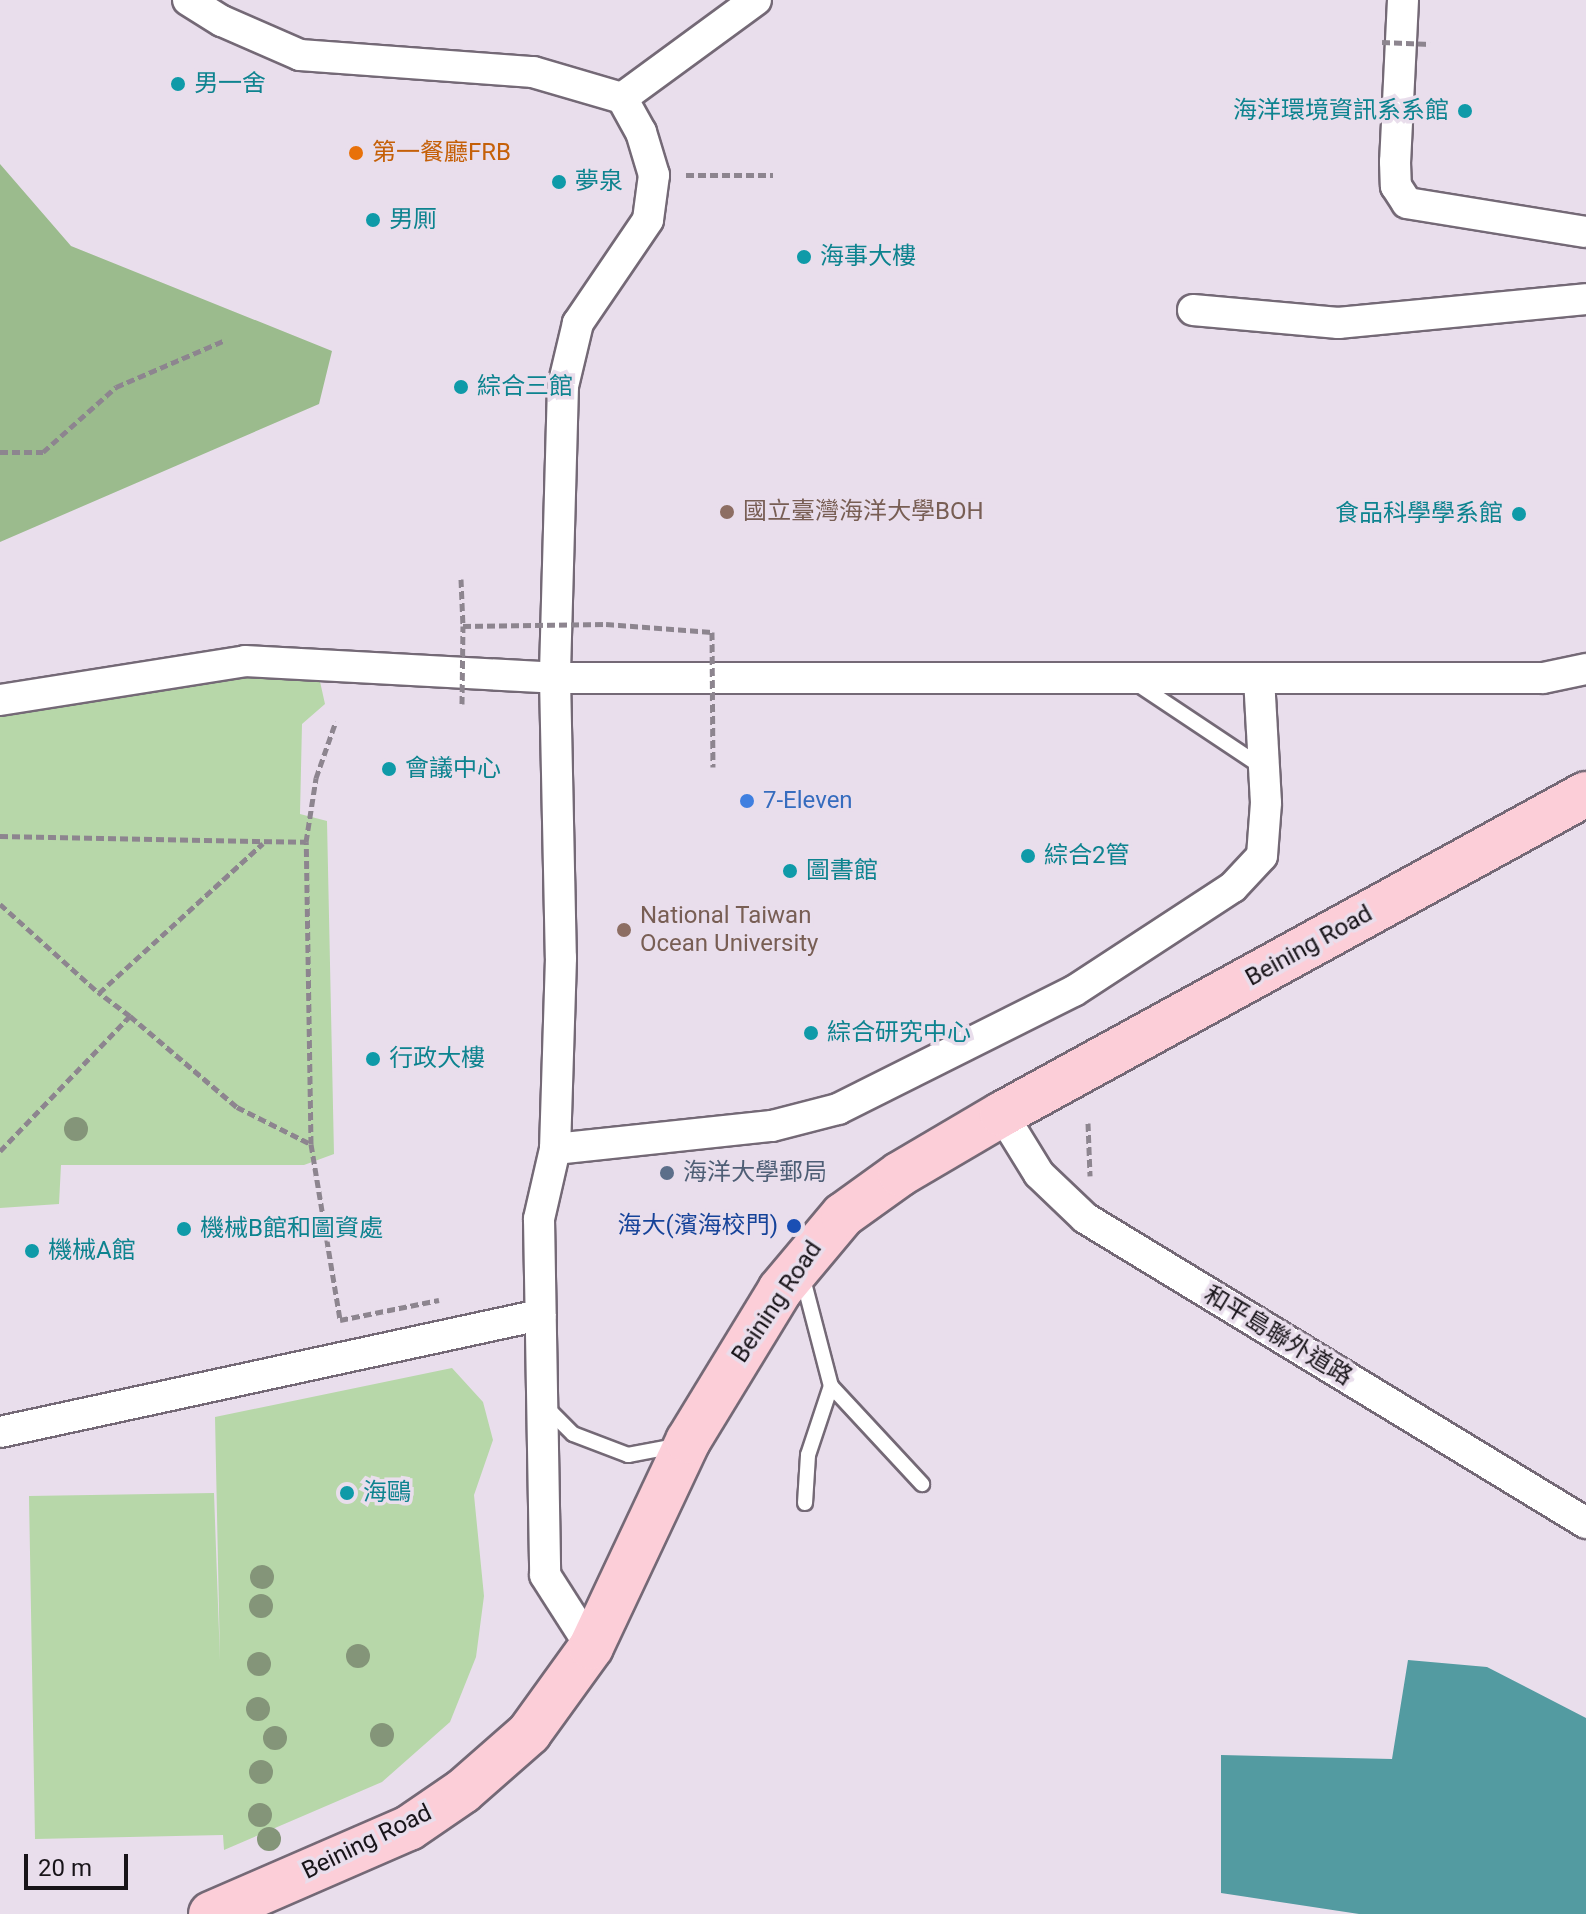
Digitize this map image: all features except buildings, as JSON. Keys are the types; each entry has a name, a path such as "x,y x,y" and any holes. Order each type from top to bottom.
{"main road":[{"name":"Beining Road","path":"211,1914 409,1828 463,1791 546,1714 591,1647 688,1441 799,1263 869,1195 1002,1114 1586,794"}],"street":[{"path":"188,0 222,21 300,55 533,72 622,98 641,132 654,175 648,220 578,323 563,386 555,678 561,958 555,1149 539,1219 541,1400 545,1575 591,1647"},
{"path":"622,98 756,0"},
{"path":"1403,0 1395,162 1396,186 1407,203 1586,232"},
{"path":"1193,310 1338,323 1586,299"},
{"path":"0,700 245,661 555,678 1543,678 1586,669"},
{"path":"555,1149 772,1126 838,1109 1074,991 1233,887 1262,856 1259,678"},
{"name":"和平島聯外道路","path":"1002,1114 1039,1174 1085,1218 1586,1523"},
{"path":"0,1432 540,1315"}],"lane":[{"path":"1128,678 1262,767"},
{"path":"799,1263 831,1386 922,1484"},
{"path":"805,1503 808,1455 831,1386"},
{"path":"541,1400 573,1434 628,1455 656,1453 688,1441"}],"path":[{"path":"1382,42 1430,44"},
{"path":"654,175 773,175"},
{"path":"0,452 43,452 116,387 225,340"},
{"path":"461,579 462,704"},
{"path":"463,626 606,624 712,632 713,767"},
{"path":"336,721 316,778 306,842 311,1144 340,1320 448,1299"},
{"path":"0,836 306,842"},
{"path":"99,993 263,843"},
{"path":"0,904 99,993 237,1107 311,1144"},
{"path":"0,1151 130,1016"}],"green space":[{"path":"0,164 71,246 332,351 319,404 0,542"},
{"path":"317,668 325,704 302,724 300,814 327,821 334,1154 304,1165 61,1165 59,1204 0,1208 0,699"},
{"path":"452,1368 483,1402 493,1440 474,1495 484,1596 476,1657 450,1722 382,1782 224,1850 223,1835 35,1839 29,1496 214,1493 220,1660 215,1417"}],"water":[{"path":"1408,1660 1487,1667 1586,1718 1586,1914 1359,1914 1221,1893 1221,1755 1392,1759"}],"place":[{"name":"男一舍","path":"178,84"},
{"name":"海洋環境資訊系系館","path":"1465,111"},
{"name":"第一餐廳FRB","path":"356,153"},
{"name":"夢泉","path":"559,182"},
{"name":"男厠","path":"373,220"},
{"name":"海事大樓","path":"804,257"},
{"name":"綜合三館","path":"461,387"},
{"name":"國立臺灣海洋大學BOH","path":"727,512"},
{"name":"食品科學學系館","path":"1519,514"},
{"name":"會議中心","path":"389,769"},
{"name":"7-Eleven","path":"747,801"},
{"name":"綜合2管","path":"1028,856"},
{"name":"圖書館","path":"790,871"},
{"name":"National Taiwan Ocean University","path":"624,930"},
{"name":"綜合研究中心","path":"811,1033"},
{"name":"行政大樓","path":"373,1059"},
{"name":"海洋大學郵局","path":"667,1173"},
{"name":"海大(濱海校門)","path":"794,1226"},
{"name":"機械B館和圖資處","path":"184,1229"},
{"name":"機械A館","path":"32,1251"},
{"name":"海鷗","path":"347,1493"}]}
